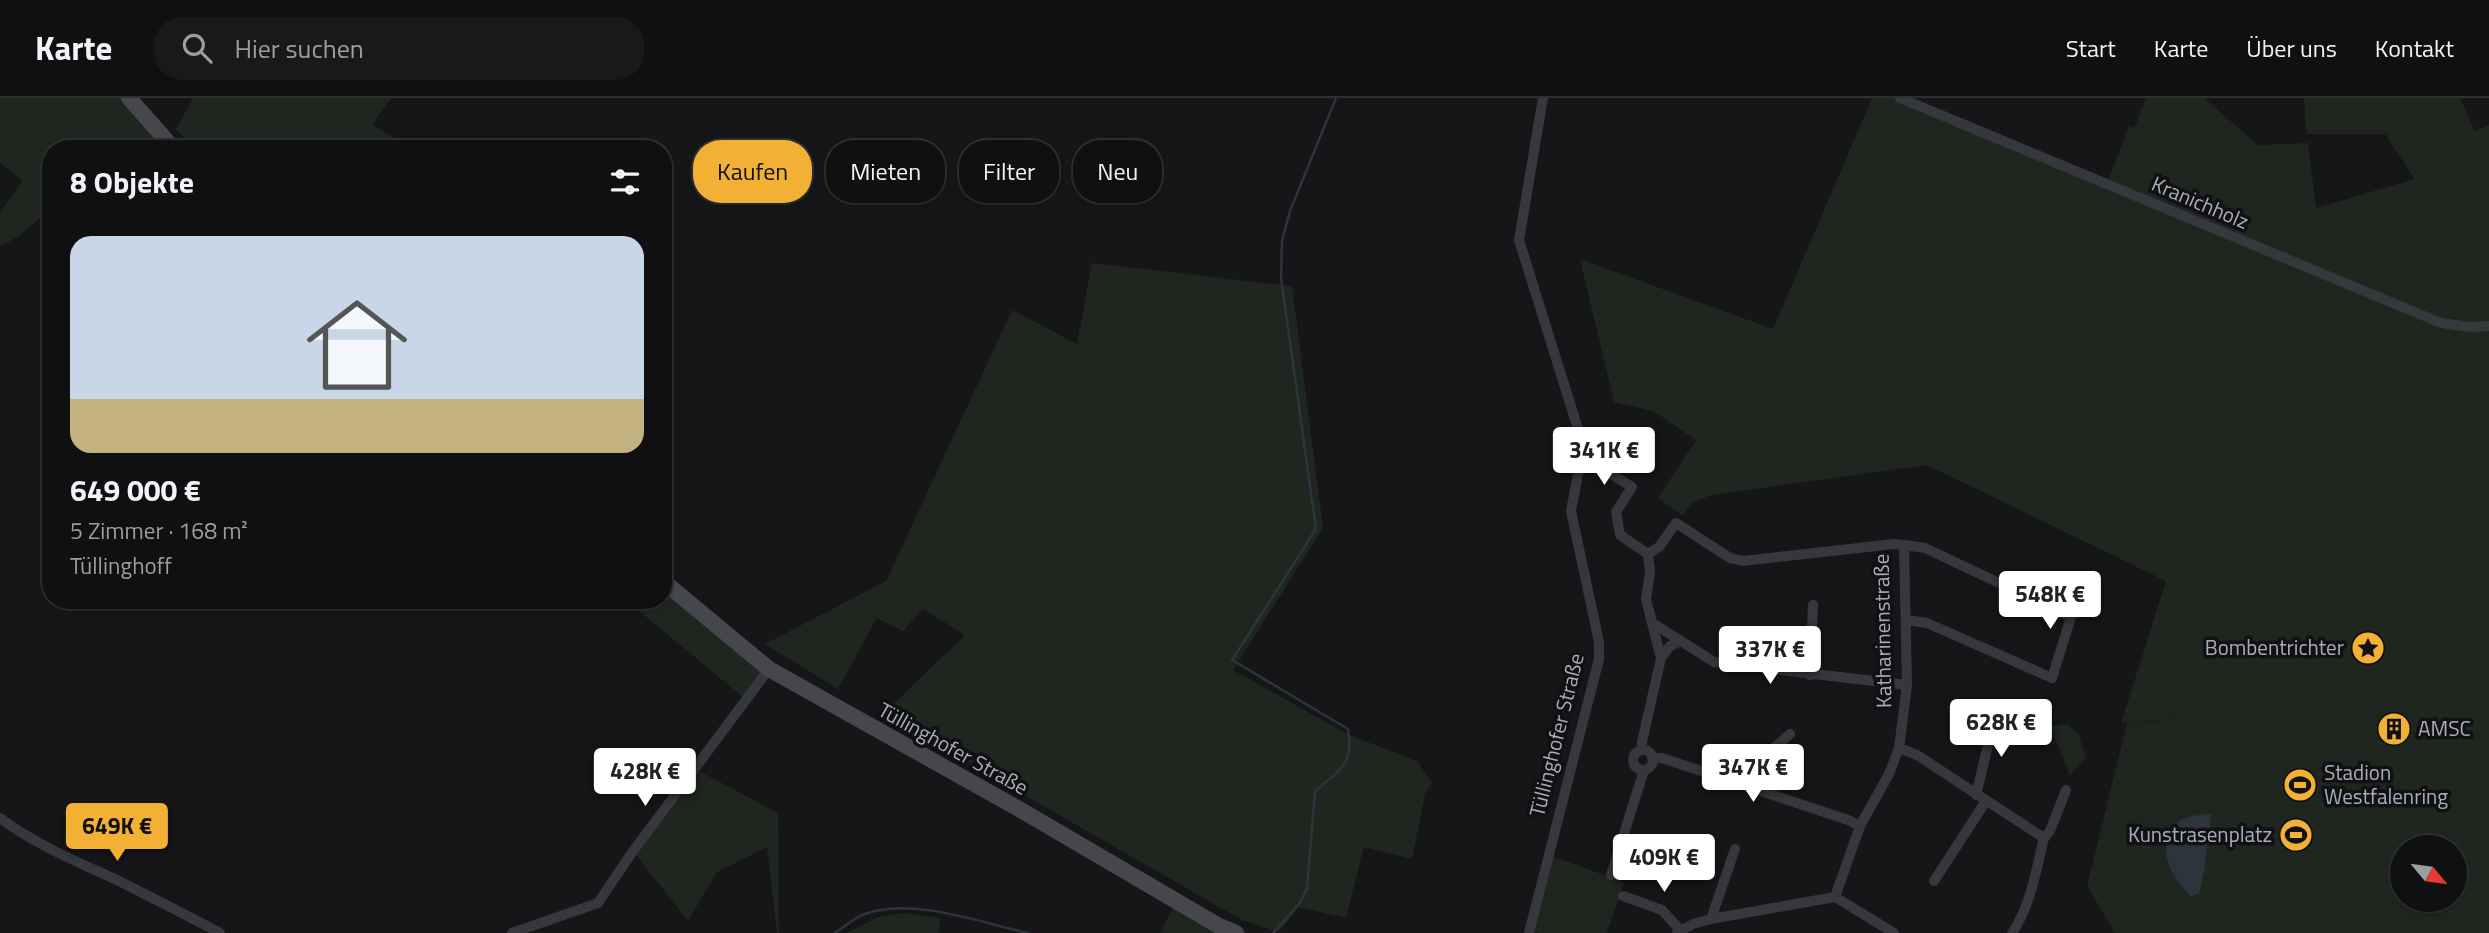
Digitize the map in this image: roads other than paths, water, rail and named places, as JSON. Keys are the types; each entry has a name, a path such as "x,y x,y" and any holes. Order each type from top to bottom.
{"main road":[{"path":"129,98 166,140"},
{"name":"Tüllinghofer Straße","path":"672,589 769,668 1020,809 1196,913 1236,933"}],"street":[{"name":"Tüllinghofer Straße","path":"1529,933 1599,659 1599,642 1571,511 1581,458 1578,429 1519,240 1543,98"},
{"name":"Kranichholz","path":"1900,98 2441,323 2471,327 2489,326"},
{"path":"1592,462 1632,487 1616,512 1620,535 1648,554 1650,572 1646,599 1661,657 1642,750"},
{"name":"Katharinenstraße","path":"1648,554 1659,547 1676,523 1730,558 1743,561 1882,545 1904,545 1907,685 1899,748 1889,774 1860,826 1835,897"},
{"path":"1904,545 1925,548 2071,617 2052,678 1927,623 1907,620"},
{"path":"1810,675 1813,604"},
{"path":"1654,624 1714,662 1907,685"},
{"path":"1661,657 1670,646 1681,641"},
{"path":"512,933 598,903 631,854 769,668"},
{"path":"1934,881 1981,798 1996,716"},
{"path":"1760,790 1776,746 1790,734"},
{"path":"1899,748 1917,755 2044,838"},
{"path":"1611,875 1644,770 1651,765 1652,758 1647,751 1642,750 1635,754 1633,762 1644,770"},
{"path":"1652,758 1662,758 1760,790 1860,826"},
{"path":"2012,933 2028,903 2044,838 2050,831 2066,790"},
{"path":"0,818 52,850 148,895 220,933"},
{"path":"1711,919 1735,849"},
{"path":"1623,896 1662,910 1679,931 1711,919 1835,897 1894,933"}],"waterway":[{"path":"1273,933 1299,904 1307,889 1315,791 1338,772 1349,751 1348,729 1232,660 1316,529 1281,278 1282,241 1290,211 1336,98"},
{"path":"835,933 862,915 902,908 966,917 1028,933"}],"place":[{"name":"Bombentrichter","path":"2368,648"},
{"name":"AMSC","path":"2394,729"},
{"name":"Stadion Westfalenring","path":"2300,785"},
{"name":"Kunstrasenplatz","path":"2296,835"}]}
